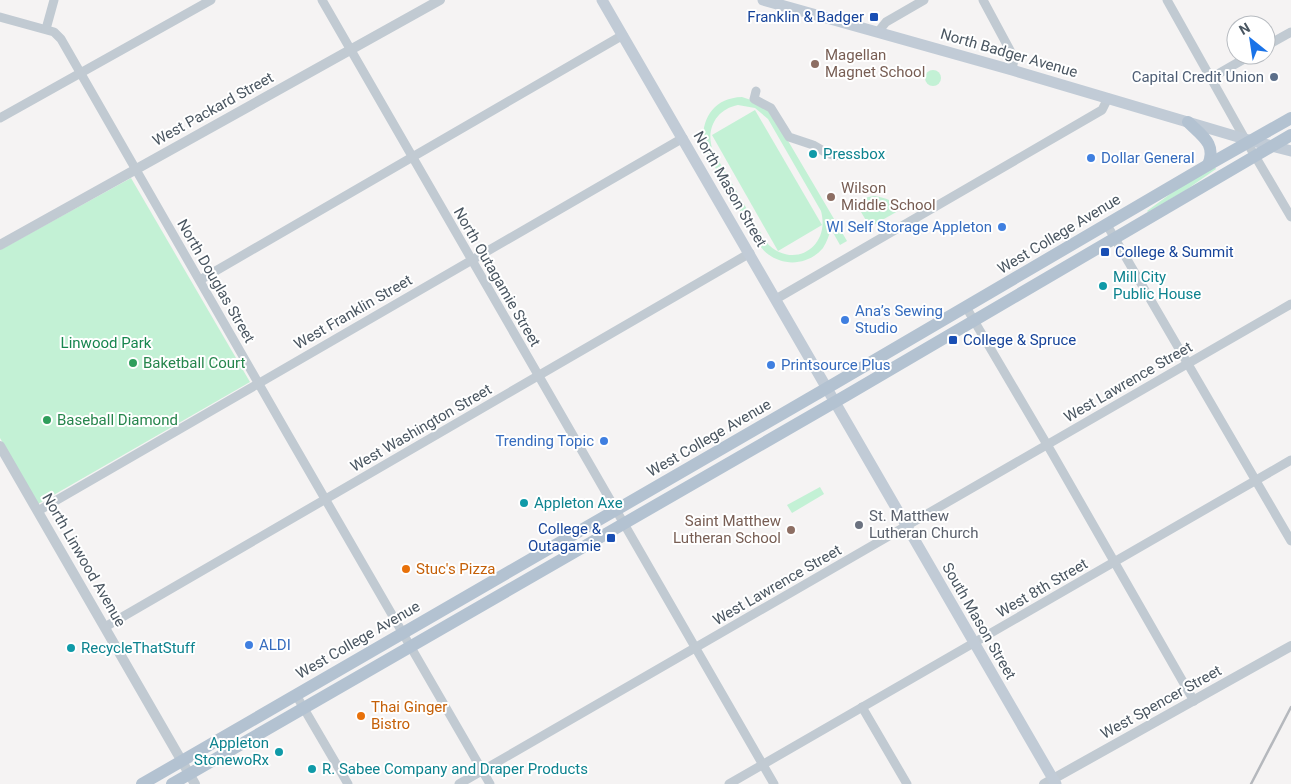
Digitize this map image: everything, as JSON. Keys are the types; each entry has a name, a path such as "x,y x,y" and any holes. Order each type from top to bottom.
{"main road":[{"name":"North Mason Street","path":"602,0 831,395"},
{"name":"North Badger Avenue","path":"763,0 1012,70 1248,141 1291,151"},
{"name":"West College Avenue","path":"142,784 188,772 254,737 411,646 619,518 831,395 966,308 1248,141 1291,118"},
{"path":"1188,122 1210,145 1212,153 1208,165"},
{"name":"West College Avenue","path":"831,395 974,321 1291,135"},
{"name":"South Mason Street","path":"831,395 974,643 1052,783"},
{"name":"West College Avenue","path":"172,784 268,712 296,695 403,633 619,518"},
{"path":"254,737 254,730 268,712"}],"street":[{"path":"46,29 54,0"},
{"path":"0,118 212,0"},
{"name":"North Outagamie Street","path":"322,0 774,784"},
{"name":"West Packard Street","path":"0,244 440,0"},
{"path":"878,32 886,22 924,0"},
{"path":"983,0 1012,54 1014,59 1012,70"},
{"path":"1167,0 1291,217"},
{"name":"North Douglas Street","path":"0,17 46,29 58,35 134,170 200,280 490,784"},
{"path":"1276,40 1291,32"},
{"path":"200,280 623,36"},
{"path":"1211,78 1234,65"},
{"path":"756,91 754,99 771,108 789,137 813,145 835,156"},
{"path":"776,298 1102,110 1108,98"},
{"name":"West Franklin Street","path":"38,511 683,138"},
{"path":"1107,225 1291,541"},
{"name":"West Washington Street","path":"105,626 750,253"},
{"name":"West Lawrence Street","path":"459,784 1291,304"},
{"path":"966,308 1194,701"},
{"name":"North Linwood Avenue","path":"0,446 188,772"},
{"name":"West 8th Street","path":"729,784 1291,460"},
{"name":"West Spencer Street","path":"1052,783 1291,646"},
{"path":"296,695 348,784"},
{"path":"862,707 907,784"}],"green space":[{"path":"933,70 941,78 933,86 925,78"},
{"path":"742,97 760,103 774,117 847,241 840,245 831,229 823,248 816,255 800,262 782,261 774,258 760,246 703,146 704,127 711,112 723,101","holes":["738,105 755,108 768,119 821,211 823,224 820,236 815,245 797,255 787,255 776,251 766,242 713,151 710,136 718,116 730,107"]},
{"path":"755,110 822,225 778,251 712,135"},
{"path":"1215,167 1216,169 1186,190 1147,211 1177,189"},
{"name":"Linwood Park","path":"131,178 250,382 38,504 0,438 0,250"},
{"path":"875,196 892,202 898,211 870,227 861,212 862,200"},
{"path":"820,487 824,494 792,513 787,505"}],"railway":[{"path":"1251,784 1291,707"}],"place":[{"name":"Franklin & Badger","path":"874,17"},
{"name":"Magellan Magnet School","path":"815,64"},
{"name":"Capital Credit Union","path":"1274,77"},
{"name":"Pressbox","path":"813,154"},
{"name":"Dollar General","path":"1091,158"},
{"name":"Wilson Middle School","path":"831,197"},
{"name":"WI Self Storage Appleton","path":"1002,227"},
{"name":"College & Summit","path":"1105,252"},
{"name":"Mill City Public House","path":"1103,286"},
{"name":"Ana’s Sewing Studio","path":"845,320"},
{"name":"College & Spruce","path":"953,340"},
{"name":"Baketball Court","path":"133,363"},
{"name":"Printsource Plus","path":"771,365"},
{"name":"Baseball Diamond","path":"47,420"},
{"name":"Trending Topic","path":"604,441"},
{"name":"Appleton Axe","path":"524,503"},
{"name":"St. Matthew Lutheran Church","path":"859,525"},
{"name":"Saint Matthew Lutheran School","path":"791,530"},
{"name":"College & Outagamie","path":"611,538"},
{"name":"Stuc's Pizza","path":"406,569"},
{"name":"ALDI","path":"249,645"},
{"name":"RecycleThatStuff","path":"71,648"},
{"name":"Thai Ginger Bistro","path":"361,716"},
{"name":"Appleton StonewoRx","path":"279,752"},
{"name":"R. Sabee Company and Draper Products","path":"312,769"}]}
